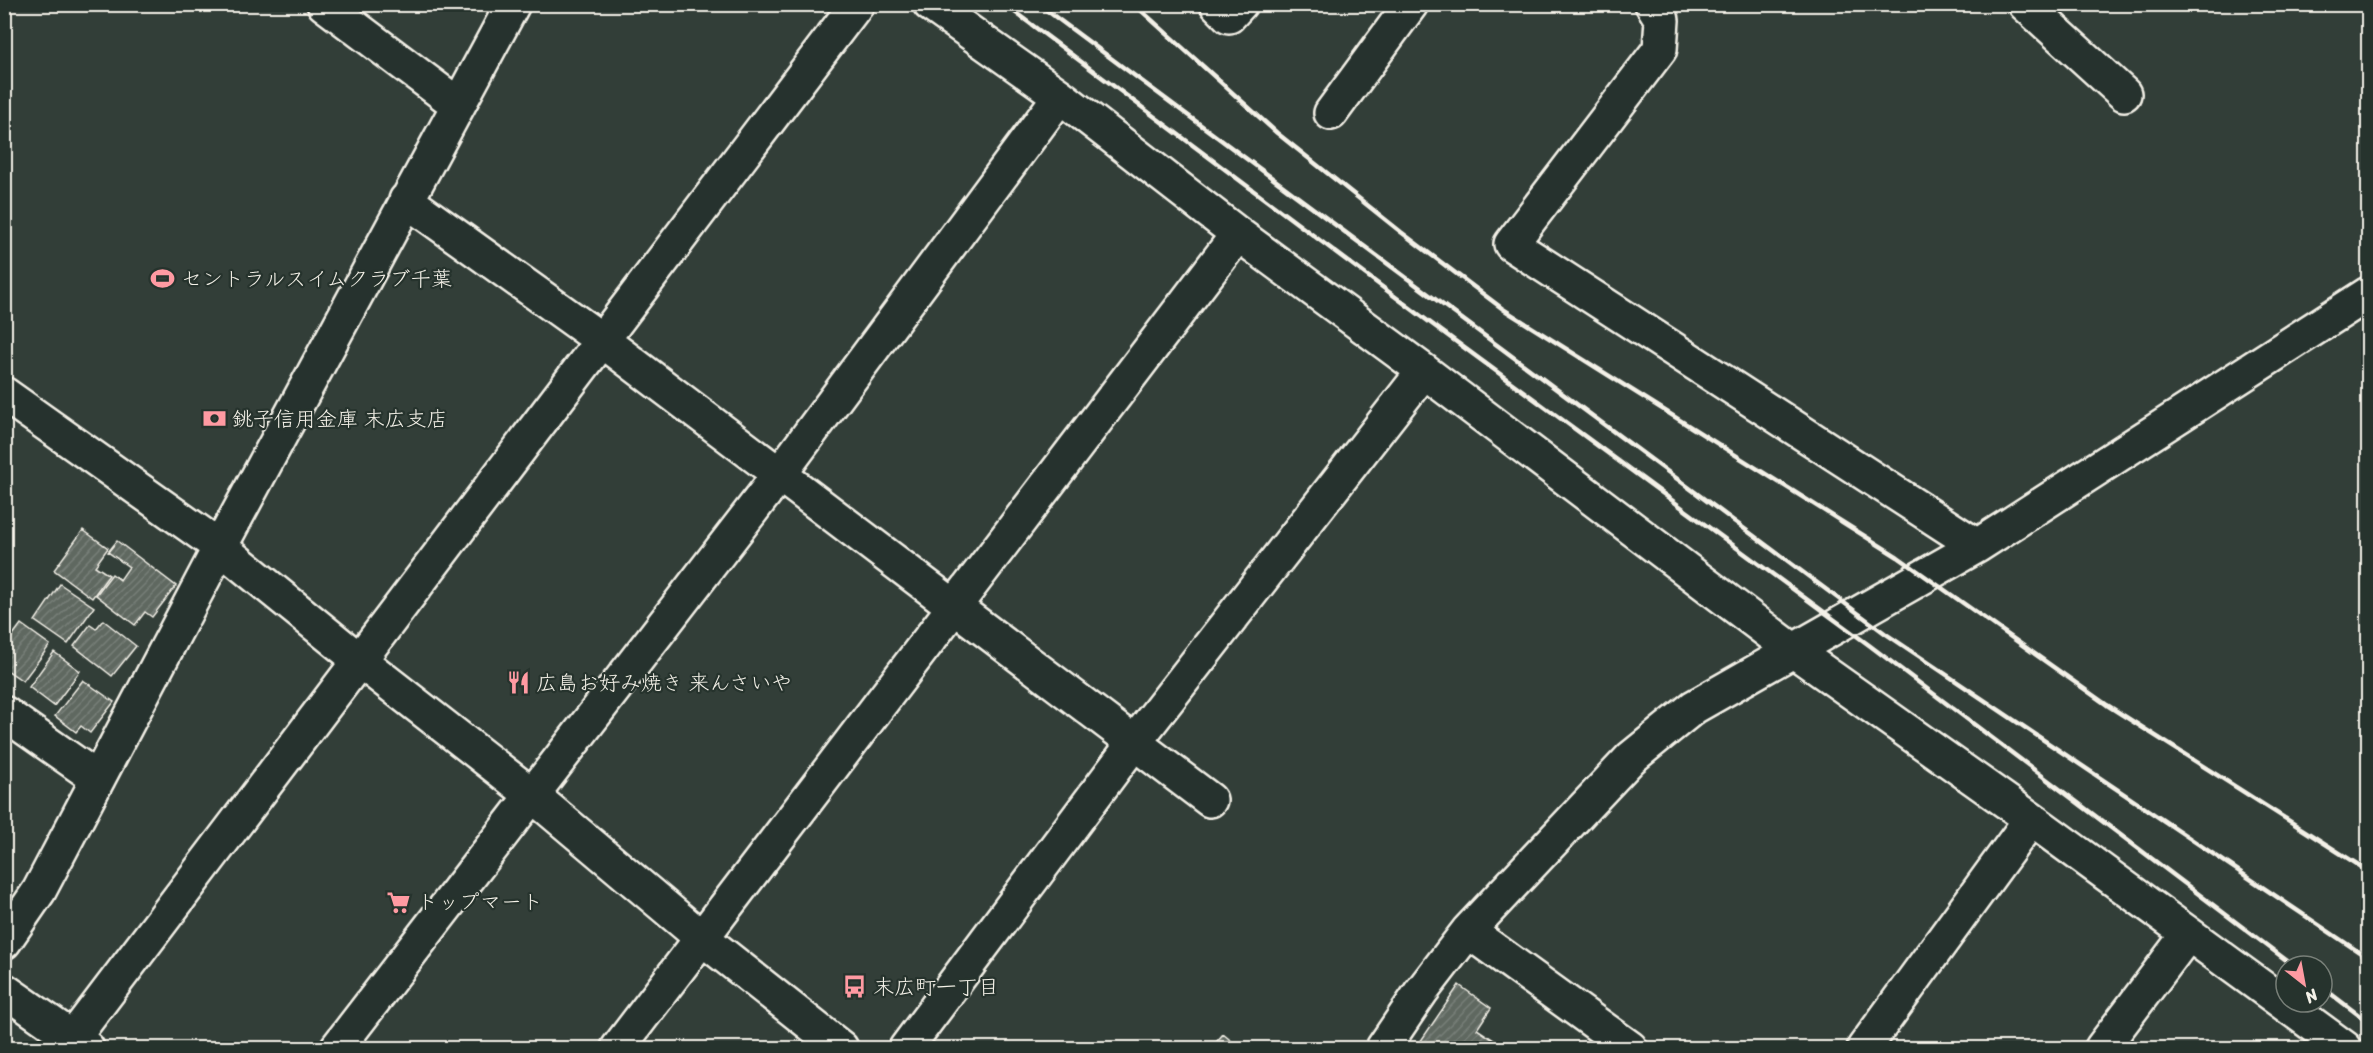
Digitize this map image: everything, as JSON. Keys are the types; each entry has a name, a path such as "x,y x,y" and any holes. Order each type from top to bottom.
{"street":[{"path":"324,4 457,104"},
{"path":"4,942 39,891 220,547 513,4"},
{"path":"4,990 80,1043 359,660 857,4"},
{"path":"930,4 1060,96 1238,234 1424,371 1794,651 2031,819 2344,1048"},
{"path":"1217,4 1229,16 1240,4"},
{"path":"1331,113 1410,4"},
{"path":"2025,4 2124,94"},
{"path":"1664,10 1660,50 1511,243 1977,546"},
{"path":"337,1048 779,475 1060,96"},
{"path":"406,200 603,341 1210,800"},
{"path":"618,1048 1238,234"},
{"path":"1383,1048 1467,931 1631,758 1694,707 1977,546 2362,307"},
{"path":"906,1048 1134,743 1424,371"},
{"path":"4,394 220,547 359,660 532,795 702,938 841,1048"},
{"path":"4,713 98,779"},
{"path":"1864,1048 2031,819"},
{"path":"1467,931 1630,1048"},
{"path":"2103,1048 2188,934"}],"building":[{"path":"83,530 108,548 95,566 109,575 92,598 54,570"},
{"path":"117,541 176,586 152,617 145,612 135,625 96,595 112,574 120,580 129,567 108,552"},
{"path":"60,584 94,607 68,644 35,621"},
{"path":"103,620 136,646 112,676 74,646 90,625 96,629"},
{"path":"21,624 50,645 23,681 4,668 4,647"},
{"path":"54,652 80,671 54,706 29,687"},
{"path":"83,680 114,702 90,733 81,726 76,732 55,716"},
{"path":"1459,985 1491,1008 1477,1029 1506,1048 1416,1048"},
{"path":"1223,1034 1240,1048 1211,1048"}],"railway":[{"path":"1004,4 1417,313 1869,645 2278,954"},
{"path":"1038,4 1886,634 2368,958"},
{"path":"1134,4 1277,133 1401,232 1503,309 1898,557 2107,705 2368,871"},
{"path":"2334,996 2368,1022"}],"place":[{"name":"セントラルスイムクラブ千葉","path":"163,279"},
{"name":"銚子信用金庫 末広支店","path":"214,419"},
{"name":"広島お好み焼き 来んさいや","path":"518,683"},
{"name":"トップマート","path":"399,902"},
{"name":"末広町一丁目","path":"855,987"}]}
